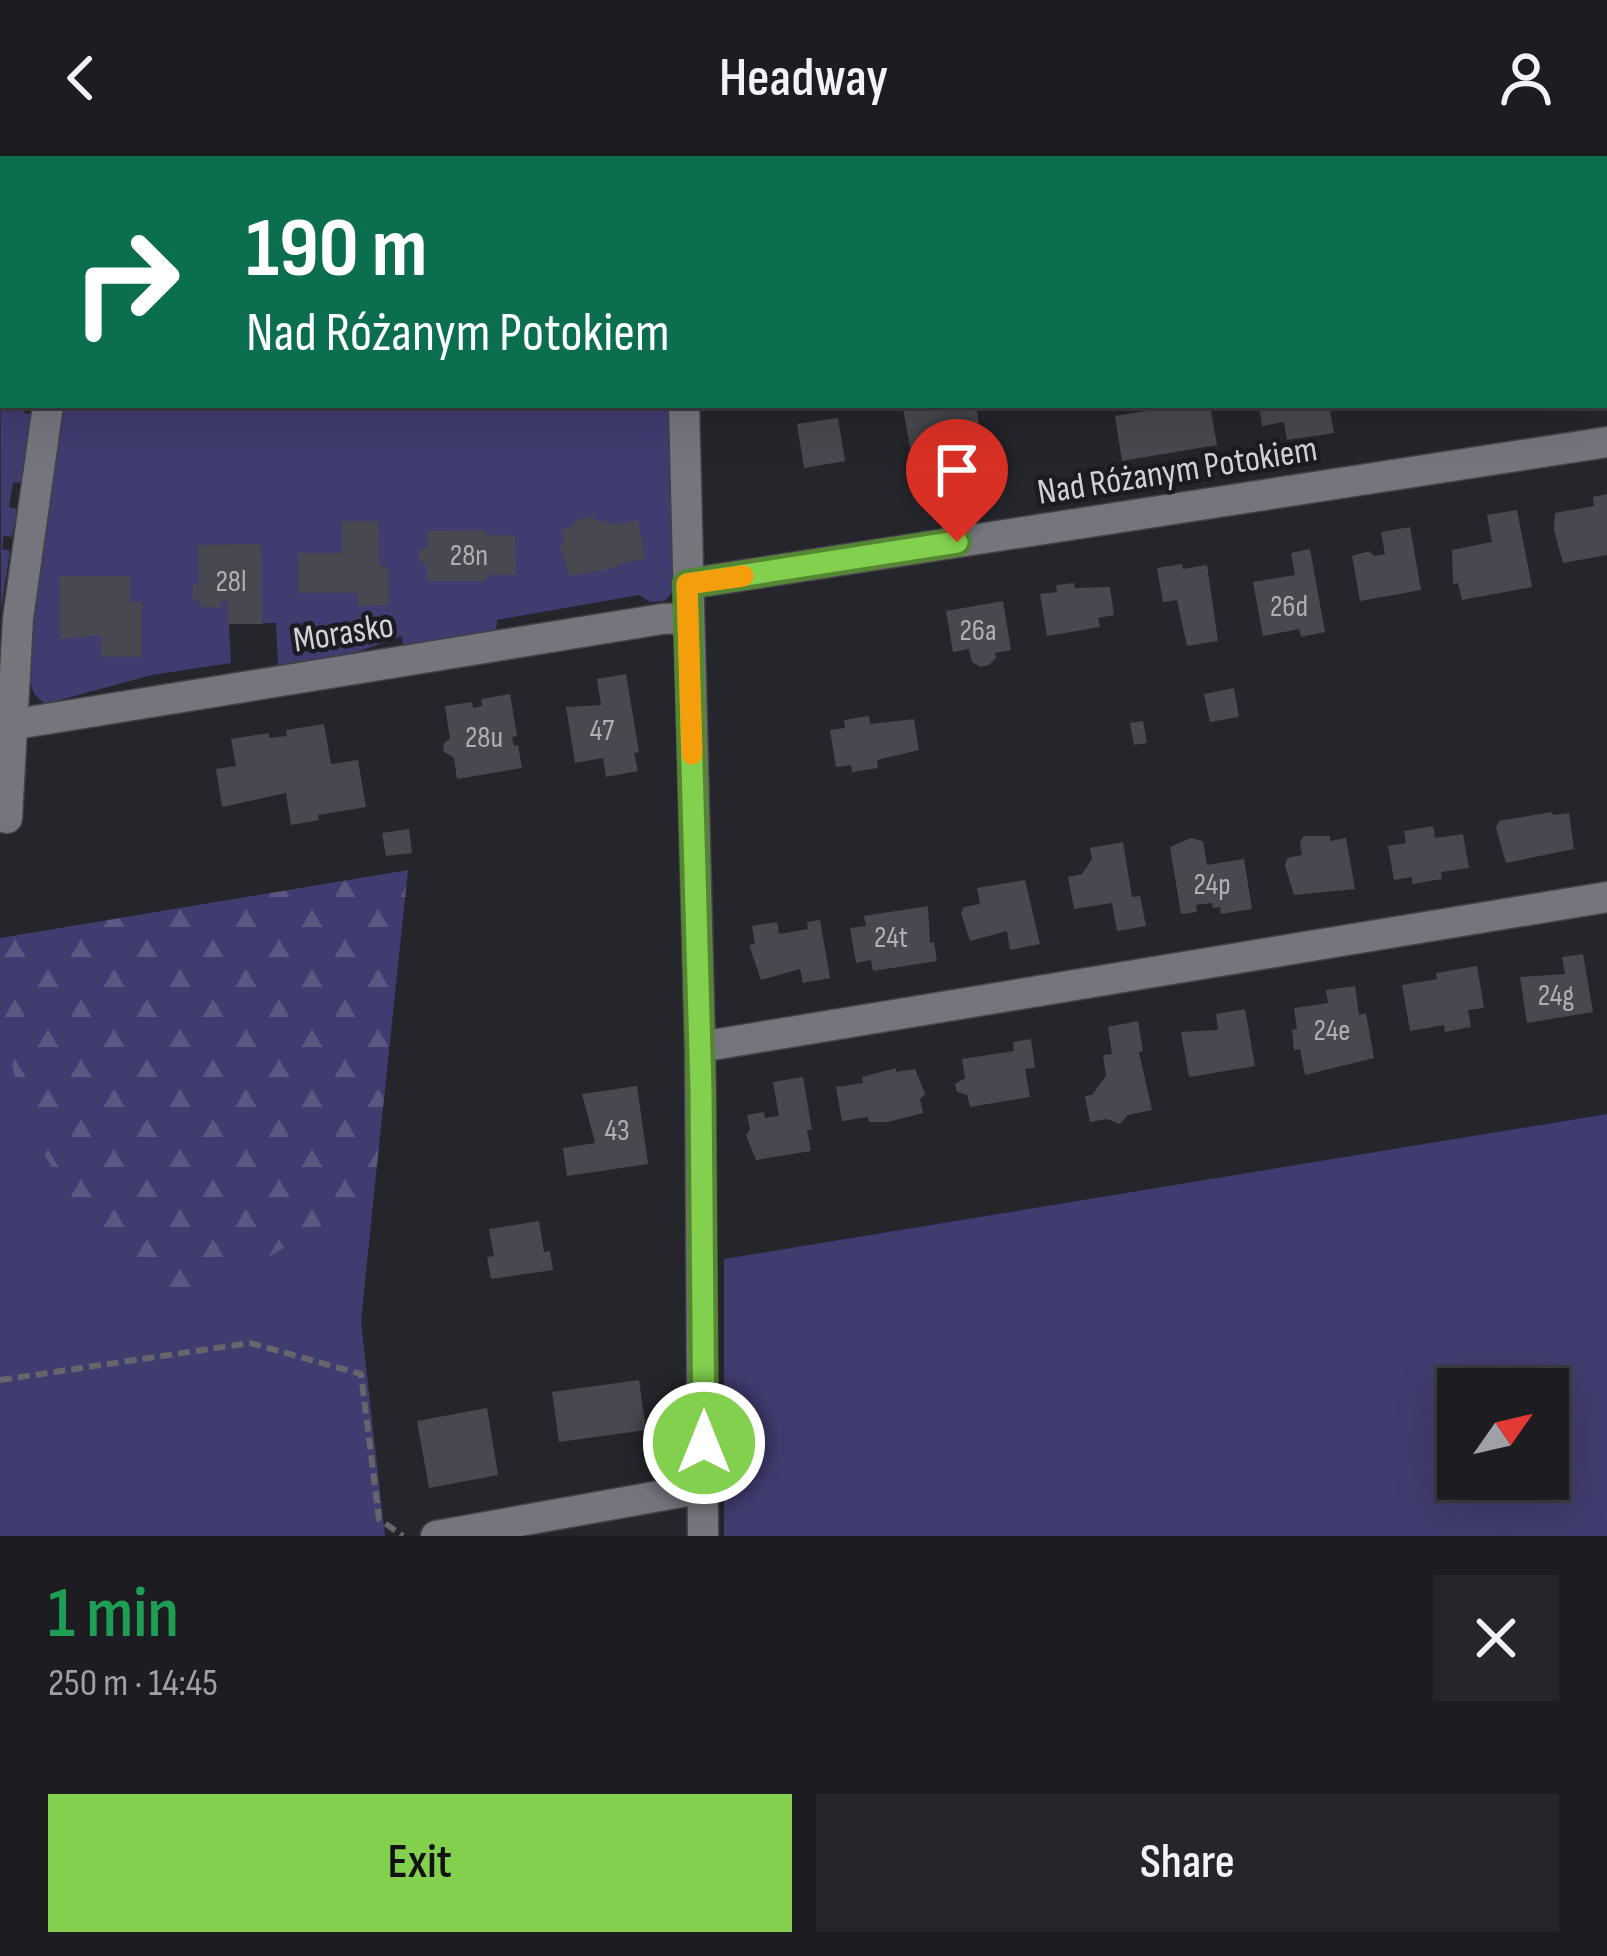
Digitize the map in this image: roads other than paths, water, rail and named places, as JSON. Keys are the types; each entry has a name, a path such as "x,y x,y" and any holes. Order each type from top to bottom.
{"street":[{"path":"7,818 19,620 48,408"},
{"path":"684,408 700,1047 704,1536"},
{"name":"Nad Różanym Potokiem","path":"687,584 1607,442"},
{"name":"Morasko","path":"10,725 688,618"},
{"path":"700,1047 1607,897"},
{"path":"436,1536 704,1488"}]}
